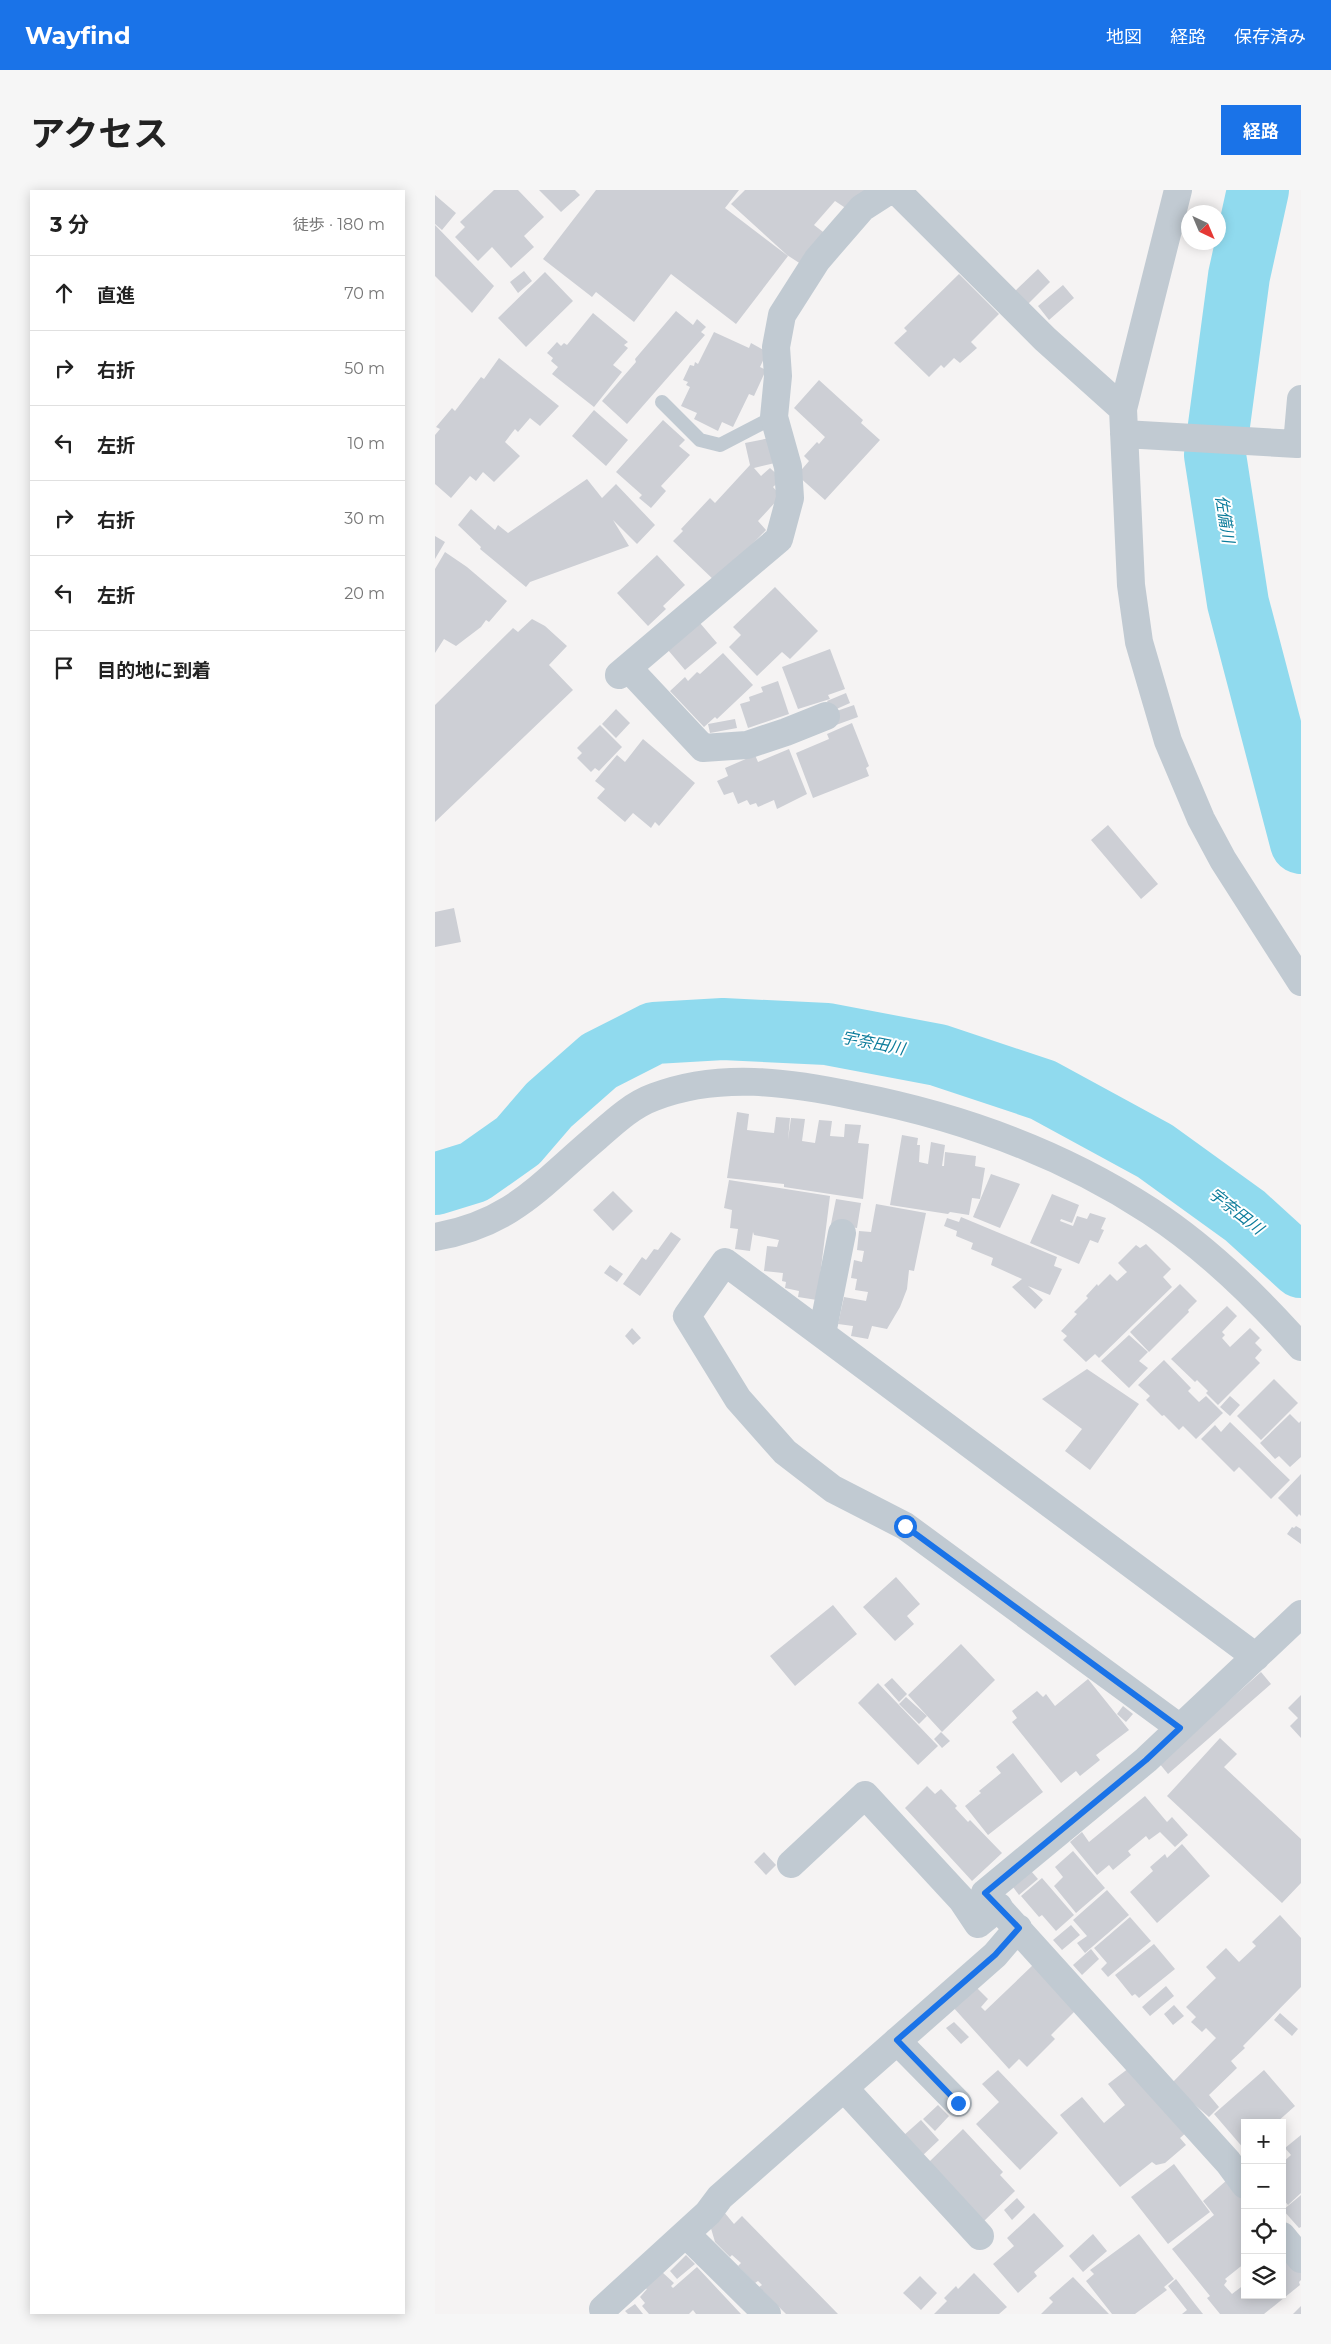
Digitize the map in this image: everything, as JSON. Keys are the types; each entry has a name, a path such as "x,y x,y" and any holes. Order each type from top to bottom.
{"street":[{"path":"826,716 747,745 703,748 623,671 779,539 790,498 788,467 774,417 778,376 776,347 782,315 817,260 836,238 862,208 890,190"},
{"path":"896,190 1045,339 1123,422 1297,444 1301,399"},
{"path":"1178,190 1123,422 1131,585 1139,642 1168,741 1201,819 1223,860 1301,982"},
{"path":"435,1237 461,1232 492,1220 525,1201 619,1117 653,1097 691,1087 746,1081 798,1084 928,1112 1027,1147 1093,1177 1150,1211 1200,1247 1242,1285 1301,1347"},
{"path":"822,1334 842,1232"},
{"path":"1180,1728 905,1526 833,1489 785,1452 738,1399 687,1316 725,1262 1255,1657"},
{"path":"1241,2180 1222,2155 1019,1928 985,1893 1146,1760 1301,1614"},
{"path":"791,1864 865,1795 962,1900 977,1924 999,1907"},
{"path":"603,2309 708,2214 720,2197 995,1955 1019,1928"},
{"path":"897,2040 958,2103"},
{"path":"844,2088 980,2236"},
{"path":"686,2234 767,2314"},
{"path":"1286,2241 1301,2259"}],"lane":[{"path":"662,402 700,440 720,445 774,417"}],"building":[{"path":"494,190 518,190 544,217 524,236 534,247 511,268 492,247 478,261 455,237 465,227 460,222"},
{"path":"539,190 575,190 580,195 561,212"},
{"path":"596,190 739,190 725,208 788,256 736,324 671,274 634,322 596,292 592,297 543,259"},
{"path":"745,190 866,190 847,209 835,201 814,225 827,235 804,266 787,255 731,204"},
{"path":"435,195 456,213 442,230 435,224"},
{"path":"435,225 494,286 472,313 435,276"},
{"path":"1038,269 1050,282 1028,304 1015,291"},
{"path":"524,271 532,281 518,293 510,282"},
{"path":"545,272 573,301 526,347 498,318"},
{"path":"959,274 999,314 971,342 977,348 960,363 954,358 944,368 941,365 929,377 894,343 907,331 904,328"},
{"path":"1063,285 1074,298 1049,320 1038,306"},
{"path":"676,311 693,325 697,319 706,327 701,332 705,335 627,424 602,401"},
{"path":"593,313 628,342 624,345 628,348 613,365 622,372 594,407 552,374 558,367 551,361 553,358 547,353 557,342 561,346 564,343 567,345"},
{"path":"714,332 749,348 751,343 767,352 760,367 766,370 754,396 749,394 733,427 722,422 718,431 694,419 697,413 681,406 690,387 686,385 688,382 683,380 690,365 694,366 695,362 698,364"},
{"path":"499,358 559,406 540,426 530,418 518,432 515,429 505,442 520,456 494,482 483,472 476,481 470,476 451,498 435,484 435,435 440,429 436,427 452,408 455,411 481,377 484,379"},
{"path":"819,380 863,420 861,423 880,440 825,500 797,475 809,461 804,456 817,442 819,444 825,437 794,408"},
{"path":"594,410 628,440 606,466 572,436"},
{"path":"663,420 685,440 679,446 690,455 661,486 666,491 651,508 639,498 642,495 616,472"},
{"path":"770,438 775,463 754,468 761,476 770,468 782,479 773,487 781,496 758,521 766,530 716,582 673,541 683,531 681,529 710,498 715,503 750,465 745,443"},
{"path":"587,479 602,498 616,484 655,525 637,544 613,520 629,546 530,582 526,587 480,549 481,547 458,525 471,509 495,530 498,525 508,533"},
{"path":"435,536 445,542 435,559"},
{"path":"445,552 467,567 507,601 489,622 486,620 481,627 456,646 444,639 435,653 435,569"},
{"path":"657,555 685,585 663,606 666,609 648,626 617,593"},
{"path":"775,587 818,631 790,659 782,652 757,676 729,647 741,635 733,627"},
{"path":"532,619 545,626 567,646 549,665 573,690 435,822 435,705 513,628 518,632"},
{"path":"700,623 717,643 685,670 668,650"},
{"path":"830,649 845,689 828,695 830,699 798,709 782,667"},
{"path":"723,653 753,685 717,719 715,717 704,727 670,691 685,677 688,681 697,672 700,674"},
{"path":"778,681 789,714 748,728 740,704 750,701 749,697 763,692 761,687"},
{"path":"846,693 850,703 832,711 827,701"},
{"path":"854,705 858,717 836,725 831,713"},
{"path":"616,709 630,723 616,738 602,724"},
{"path":"735,719 737,728 710,733 708,724"},
{"path":"852,723 869,766 866,768 869,776 813,798 796,753 829,739 827,734"},
{"path":"600,725 622,747 599,771 595,768 591,772 577,758 582,753 577,748"},
{"path":"643,739 695,783 659,826 655,822 651,828 633,813 625,822 597,798 605,789 595,781 617,755 625,762"},
{"path":"789,749 807,794 777,809 774,800 758,807 756,803 750,805 747,800 738,804 733,792 724,795 717,781 728,776 725,768 755,755 758,762"},
{"path":"1108,825 1158,884 1141,899 1091,840"},
{"path":"454,908 461,942 435,947 435,912"},
{"path":"737,1112 749,1114 747,1130 774,1133 776,1117 790,1118 788,1140 791,1118 805,1119 802,1141 815,1143 819,1120 832,1121 830,1136 844,1137 845,1124 861,1125 858,1143 869,1144 863,1199 784,1187 784,1184 727,1178"},
{"path":"902,1135 918,1138 917,1145 920,1145 919,1162 928,1164 931,1142 945,1145 942,1166 944,1166 945,1152 976,1156 975,1166 985,1168 980,1199 972,1198 969,1215 950,1212 948,1214 890,1205"},
{"path":"991,1174 1020,1184 1000,1228 973,1217"},
{"path":"729,1180 830,1196 817,1300 798,1297 799,1291 785,1288 786,1282 782,1281 783,1273 764,1271 767,1246 777,1247 779,1240 754,1235 753,1232 750,1251 735,1249 738,1229 730,1228 732,1210 724,1208"},
{"path":"613,1191 633,1211 613,1231 593,1210"},
{"path":"1052,1194 1079,1205 1072,1223 1061,1219 1060,1221 1073,1226 1077,1216 1087,1219 1090,1213 1106,1218 1101,1229 1104,1230 1098,1243 1090,1240 1079,1264 1030,1243"},
{"path":"836,1199 861,1203 857,1228 831,1224"},
{"path":"876,1204 926,1213 914,1271 909,1270 907,1289 900,1307 887,1329 872,1326 868,1339 851,1336 853,1326 838,1324 844,1297 866,1301 868,1292 855,1290 857,1279 851,1278 854,1260 862,1262 864,1251 857,1250 859,1231 871,1232"},
{"path":"961,1217 1057,1257 1054,1266 1062,1269 1050,1295 1028,1286 1043,1300 1035,1309 1012,1287 1022,1279 991,1265 993,1258 971,1249 973,1243 956,1236 957,1231 944,1226 947,1218 959,1222"},
{"path":"671,1232 681,1239 640,1296 623,1284 642,1257 646,1260 654,1249 658,1250"},
{"path":"1146,1244 1171,1269 1163,1277 1172,1287 1099,1358 1095,1354 1086,1362 1063,1340 1067,1336 1061,1331 1077,1314 1074,1312 1088,1298 1086,1296 1097,1284 1098,1286 1110,1274 1117,1281 1127,1272 1118,1263 1136,1245 1140,1248"},
{"path":"610,1265 623,1274 617,1282 604,1273"},
{"path":"1180,1284 1197,1301 1188,1310 1189,1312 1149,1352 1130,1332"},
{"path":"1227,1306 1237,1316 1222,1332 1225,1335 1222,1338 1230,1347 1250,1328 1260,1338 1255,1343 1262,1350 1255,1358 1260,1363 1218,1405 1197,1380 1195,1382 1171,1359"},
{"path":"632,1328 641,1338 633,1345 625,1336"},
{"path":"1129,1335 1148,1352 1139,1361 1148,1368 1129,1388 1101,1361"},
{"path":"1164,1360 1191,1388 1188,1391 1199,1402 1206,1396 1223,1413 1196,1439 1183,1426 1179,1430 1164,1415 1162,1416 1146,1400 1150,1396 1138,1385"},
{"path":"1087,1369 1139,1404 1090,1470 1065,1451 1082,1429 1042,1399"},
{"path":"1274,1379 1298,1403 1261,1440 1237,1416"},
{"path":"1230,1396 1240,1405 1230,1416 1220,1407"},
{"path":"1290,1414 1299,1423 1301,1421 1301,1457 1290,1467 1279,1456 1275,1459 1260,1443"},
{"path":"1230,1422 1290,1480 1271,1499 1239,1467 1234,1472 1201,1439 1215,1425 1221,1432"},
{"path":"1301,1474 1301,1516 1299,1514 1297,1517 1278,1498"},
{"path":"1296,1526 1301,1529 1301,1544 1287,1534 1292,1527"},
{"path":"896,1577 920,1604 907,1616 914,1624 895,1641 863,1607"},
{"path":"833,1605 857,1634 795,1686 770,1656"},
{"path":"961,1644 995,1680 942,1732 908,1695"},
{"path":"1261,1672 1271,1684 1168,1774 1159,1763"},
{"path":"892,1678 907,1694 899,1702 884,1685"},
{"path":"1088,1679 1129,1730 1096,1755 1100,1760 1080,1776 1076,1771 1061,1783 1012,1722 1017,1718 1012,1711 1037,1691 1043,1697 1046,1694 1055,1706"},
{"path":"878,1683 938,1746 918,1765 858,1703"},
{"path":"1301,1695 1301,1738 1290,1726 1298,1718 1288,1708"},
{"path":"906,1697 927,1716 919,1724 899,1704"},
{"path":"1123,1706 1133,1714 1126,1722 1117,1714"},
{"path":"941,1732 950,1741 942,1748 934,1739"},
{"path":"1220,1738 1237,1754 1224,1767 1301,1839 1301,1883 1282,1903 1167,1796"},
{"path":"1013,1753 1043,1792 988,1835 965,1806 981,1793 979,1791 1001,1773 996,1767"},
{"path":"927,1786 935,1794 941,1789 957,1806 955,1808 968,1822 970,1820 1002,1853 972,1881 905,1808"},
{"path":"1145,1796 1167,1822 1172,1817 1188,1835 1175,1847 1160,1832 1149,1840 1146,1836 1128,1851 1131,1855 1113,1870 1109,1865 1097,1875 1070,1842 1082,1832 1089,1842"},
{"path":"1182,1844 1210,1876 1157,1923 1130,1892 1153,1871 1150,1867 1165,1854 1167,1858"},
{"path":"1073,1851 1105,1888 1076,1913 1054,1886 1063,1877 1055,1867"},
{"path":"764,1852 776,1865 766,1875 754,1862"},
{"path":"1031,1871 1038,1879 1019,1895 1013,1887"},
{"path":"1042,1878 1074,1915 1056,1931 1042,1915 1039,1917 1021,1896"},
{"path":"1107,1890 1129,1915 1085,1953 1077,1943 1087,1936 1073,1920"},
{"path":"1280,1915 1301,1938 1301,1987 1243,2046 1245,2048 1231,2061 1237,2068 1209,2095 1219,2107 1209,2117 1171,2084 1216,2038 1206,2028 1202,2032 1191,2022 1196,2017 1186,2007 1216,1978 1206,1967 1226,1948 1239,1962 1256,1946 1252,1942"},
{"path":"1130,1917 1151,1941 1108,1977 1101,1969 1107,1963 1094,1948"},
{"path":"1071,1925 1080,1935 1062,1950 1053,1940"},
{"path":"1154,1944 1175,1969 1139,1998 1135,1994 1132,1996 1115,1975"},
{"path":"1091,1949 1099,1959 1082,1975 1073,1965"},
{"path":"1033,1965 1077,2009 1051,2035 1055,2039 1027,2067 1019,2059 1009,2069 952,2006 974,1985 988,1999 981,2007 985,2011"},
{"path":"1166,1986 1174,1996 1150,2016 1142,2007"},
{"path":"1174,2005 1184,2016 1173,2025 1164,2014"},
{"path":"1280,2013 1298,2029 1292,2036 1274,2020"},
{"path":"954,2022 969,2037 961,2044 946,2028"},
{"path":"1129,2068 1188,2131 1180,2138 1186,2145 1165,2163 1156,2165 1152,2162 1120,2187 1060,2115 1082,2097 1104,2123 1125,2105 1108,2084"},
{"path":"998,2070 1058,2133 1020,2170 976,2124 999,2102 982,2084"},
{"path":"1264,2070 1295,2106 1280,2119 1241,2119 1241,2145 1214,2114"},
{"path":"938,2105 949,2116 935,2131 923,2119"},
{"path":"921,2120 939,2140 921,2157 903,2136"},
{"path":"963,2129 1003,2172 1000,2175 1015,2191 984,2221 929,2162"},
{"path":"1301,2135 1301,2193 1288,2205 1286,2203 1286,2159 1291,2155 1286,2147"},
{"path":"1174,2164 1210,2212 1168,2244 1131,2197"},
{"path":"1227,2180 1241,2198 1241,2266 1225,2279 1227,2281 1224,2285 1232,2294 1241,2287 1241,2299 1283,2299 1264,2314 1220,2314 1207,2298 1210,2296 1172,2249 1214,2215 1203,2201"},
{"path":"1301,2195 1301,2227 1299,2228 1286,2213 1286,2208"},
{"path":"1017,2198 1025,2207 1012,2220 1004,2210"},
{"path":"724,2212 734,2224 742,2216 838,2314 786,2314 759,2287 762,2285 758,2281 755,2283 738,2266 741,2263 732,2255 730,2257 715,2242 710,2225"},
{"path":"1034,2213 1064,2246 1034,2272 1037,2276 1018,2293 993,2264 1014,2246 1007,2238"},
{"path":"1093,2234 1107,2251 1083,2272 1069,2256"},
{"path":"1139,2234 1174,2279 1164,2287 1167,2290 1135,2314 1112,2314 1086,2281 1094,2274 1090,2270"},
{"path":"1286,2254 1301,2273 1300,2285 1286,2296"},
{"path":"686,2255 695,2264 677,2279 670,2271"},
{"path":"697,2267 741,2314 696,2314 693,2310 689,2314 649,2314 642,2306 645,2303 640,2297 647,2289 645,2288 662,2272 674,2283 671,2286 673,2288"},
{"path":"974,2273 1007,2307 999,2314 934,2314 947,2301 944,2298 956,2286 958,2289"},
{"path":"920,2276 937,2293 921,2310 903,2293"},
{"path":"1073,2277 1109,2314 1041,2314 1053,2302 1049,2298"},
{"path":"1176,2279 1203,2314 1182,2314 1187,2310 1168,2286"},
{"path":"635,2304 643,2314 628,2314 625,2311"},
{"path":"1301,2306 1301,2314 1293,2314"}],"waterway":[{"name":"佐備川","path":"1258,190 1239,276 1215,455 1238,603 1301,843"},
{"name":"宇奈田川","path":"435,1184 474,1172 518,1141 549,1105 599,1061 654,1033 723,1029 827,1034 938,1055 1043,1090 1155,1151 1245,1216 1301,1267"}],"route":[{"path":"905,1526 1180,1728 1146,1760 985,1893 1019,1928 995,1955 897,2040 958,2103"}]}
